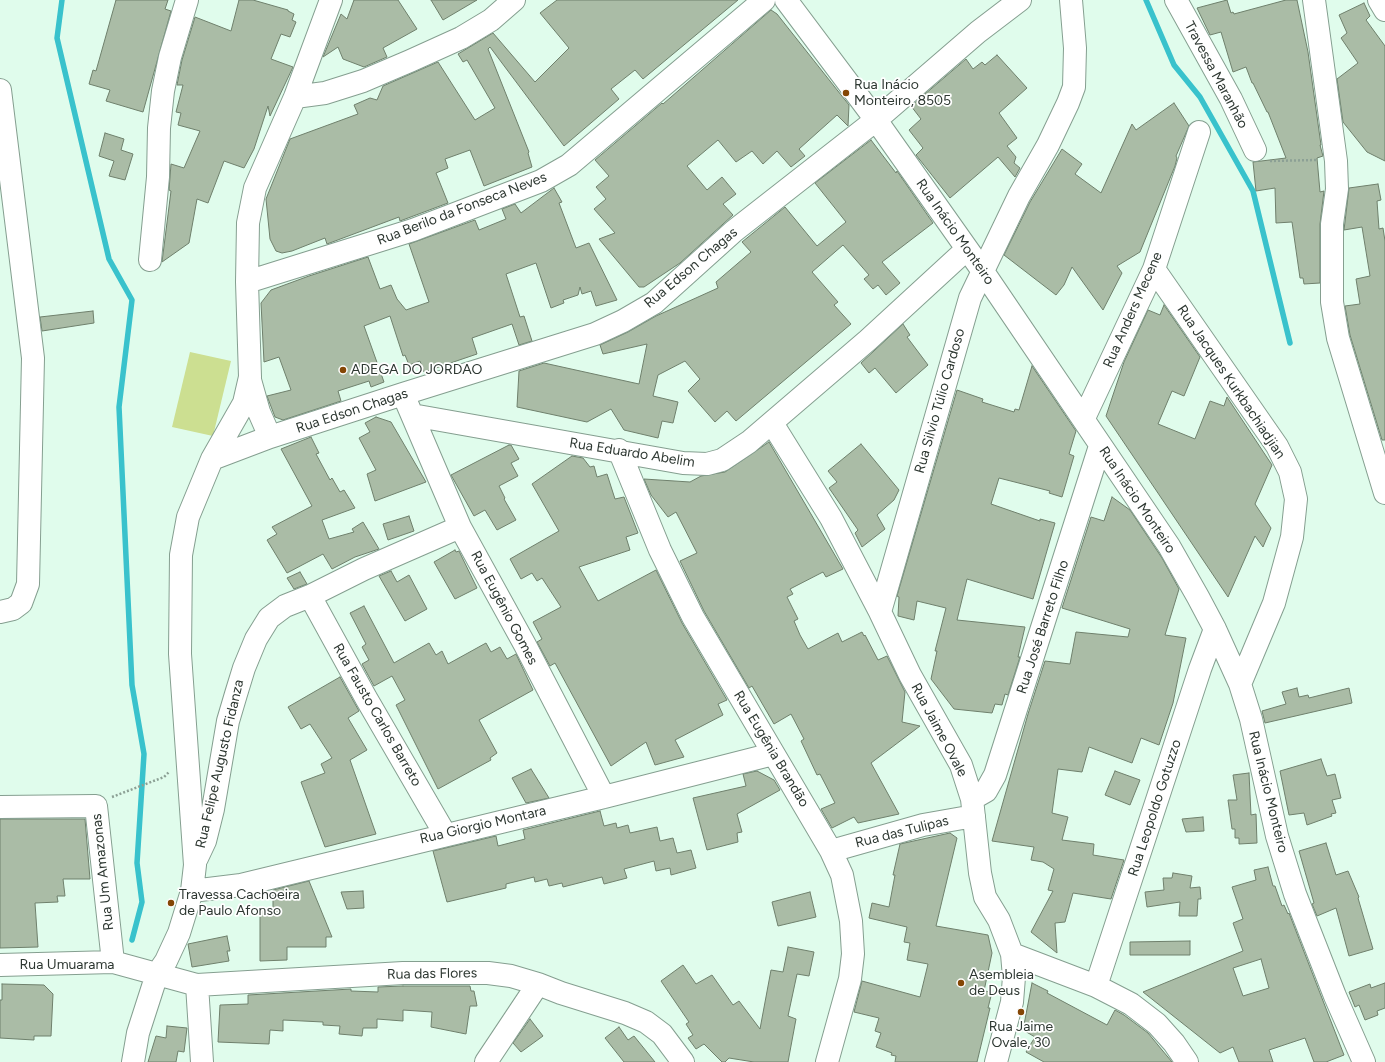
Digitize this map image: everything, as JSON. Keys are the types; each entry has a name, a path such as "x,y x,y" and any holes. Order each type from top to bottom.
{"street":[{"path":"150,260 158,177 159,128 163,90 167,68 187,0"},
{"path":"270,437 259,412 250,377 247,282 248,224 256,188 295,97 331,0"},
{"path":"295,97 333,90 363,81 410,61 461,38 491,20 514,0"},
{"name":"Rua Berilo da Fonseca Neves","path":"247,282 413,230 541,181 569,165 764,0"},
{"name":"Rua Inácio Monteiro","path":"786,0 876,120 1084,418 1100,446 1169,546 1215,629 1240,684 1251,719 1277,836 1295,894 1335,996 1364,1062"},
{"name":"Rua Edson Chagas","path":"212,459 270,437 595,334 623,321 654,303 734,231 876,120 978,32 1020,0"},
{"name":"Rua Silvio Túlio Cardoso","path":"880,612 964,319 982,270 1019,196 1048,145 1068,104 1074,87 1075,48 1071,0"},
{"name":"Travessa Maranhão","path":"1176,0 1230,99 1255,150"},
{"path":"1314,0 1336,161 1337,189 1332,224 1332,302 1338,338 1385,493"},
{"path":"1379,0 1385,10"},
{"path":"0,90 33,358 28,584 21,603 13,609 0,612"},
{"name":"Rua Anders Mecene","path":"1084,418 1154,269 1199,132"},
{"name":"Rua Eduardo Abelim","path":"412,415 619,450 683,463 707,464 722,460 749,442 772,423 868,340 967,249"},
{"name":"Rua Jacques Kurkbachiadjian","path":"1154,269 1277,446 1292,479 1296,499 1292,537 1274,604 1240,684"},
{"path":"133,1062 138,1033 157,974 166,961 179,933 192,891 195,865 180,654 181,555 188,517 212,459 244,403 250,377"},
{"path":"403,394 412,415"},
{"name":"Rua Eugênio Gomes","path":"412,415 460,527 604,797"},
{"name":"Rua Jaime Ovale","path":"772,423 831,518 880,612 910,675 961,765 973,808 980,873 985,897 999,920 1012,954 1014,978 1012,1002 996,1062"},
{"name":"Rua José Barreto Filho","path":"973,808 986,791 995,775 1100,446"},
{"name":"Rua Eugênia Brandão","path":"619,450 660,550 693,617 831,851 842,875 851,921 852,954 850,979 827,1062"},
{"name":"Rua Felipe Augusto Fidanza","path":"195,865 205,841 213,809 228,721 244,668 256,639 269,618 285,606 310,596 364,569 460,527"},
{"name":"Rua Fausto Carlos Barreto","path":"310,596 366,698 445,834"},
{"name":"Rua Leopoldo Gotuzzo","path":"1096,986 1200,669 1215,629"},
{"name":"Rua Giorgio Montara","path":"192,891 241,885 445,834 604,797 773,754"},
{"name":"Rua Um Amazonas","path":"0,807 96,806 113,962"},
{"name":"Rua das Tulipas","path":"831,851 923,825 973,808"},
{"path":"1012,954 1096,986 1131,1004 1157,1024 1174,1043 1187,1062"},
{"name":"Rua Umuarama","path":"0,965 113,962 157,974"},
{"name":"Rua das Flores","path":"157,974 198,985 404,973 480,973 511,976 625,1013 646,1022 662,1034 683,1062"},
{"path":"486,1062 538,984"},
{"path":"198,985 202,1062"}],"path":[{"path":"1255,150 1260,157 1266,160 1336,161"},
{"path":"117,793 164,777"}],"green space":[{"path":"190,352 231,361 213,436 172,427"}],"building":[{"path":"116,0 168,0 165,9 171,11 143,112 106,101 110,90 89,84 93,70 96,71"},
{"path":"239,0 253,0 288,10 294,14 292,20 296,22 290,37 281,34 271,59 293,67 270,116 268,106 254,149 244,168 224,161 208,203 197,199 189,243 162,262 171,191 169,190 171,164 184,168 200,131 178,125 181,113 176,112 183,85 177,85 182,60 195,17 231,31"},
{"path":"354,0 398,0 417,29 383,48 387,57 364,67 343,59 338,47 323,57 341,14 347,19"},
{"path":"431,0 477,0 443,20"},
{"path":"557,0 738,0 643,79 635,70 611,89 619,99 564,146 490,47 488,49 529,152 532,167 484,186 470,150 445,159 448,168 436,173 448,203 400,221 399,217 327,244 325,238 292,251 282,253 276,251 270,239 266,199 290,139 358,114 354,105 370,98 377,100 383,86 438,62 475,120 495,108 467,60 463,62 458,54 493,33 535,82 569,48 540,13"},
{"path":"1227,0 1231,13 1233,12 1234,14 1286,0 1297,0 1308,52 1320,145 1323,156 1317,158 1320,192 1324,191 1320,224 1320,283 1304,284 1303,278 1300,278 1292,222 1276,223 1275,188 1256,191 1253,162 1286,158 1268,112 1252,83 1246,67 1233,72 1221,32 1210,35 1197,8"},
{"path":"1364,3 1370,16 1366,20 1385,46 1385,161 1367,152 1343,122 1337,79 1358,63 1341,38 1347,33 1339,15"},
{"path":"771,10 777,14 849,105 848,126 837,115 799,149 805,156 791,167 777,151 763,164 752,151 736,162 718,140 687,166 707,190 722,177 736,194 723,204 733,215 680,263 644,287 639,287 599,239 615,233 594,209 606,199 596,187 609,176 595,160 662,103 663,104"},
{"path":"997,55 1027,88 999,113 1017,138 1007,146 1016,157 1014,163 1020,168 1015,177 998,157 950,198 916,155 923,148 909,130 921,119 911,106 966,59 973,69 982,62 985,65"},
{"path":"1174,103 1189,126 1176,156 1175,166 1140,252 1117,266 1122,273 1103,310 1072,267 1064,285 1056,295 1004,255 1030,202 1062,149 1082,164 1075,174 1101,193 1132,124 1136,130"},
{"path":"105,133 124,139 121,150 133,154 125,180 109,176 114,161 99,156"},
{"path":"871,140 896,173 897,171 933,223 882,262 900,283 886,295 878,285 873,289 864,279 869,275 843,245 812,272 838,302 834,305 851,324 736,421 727,411 715,422 688,391 700,379 685,361 658,375 653,396 678,402 673,423 662,421 658,438 624,430 611,409 587,422 517,407 519,371 544,363 639,384 647,344 603,354 600,345 628,332 656,316 718,288 716,282 751,252 742,242 785,207 817,246 846,222 815,183"},
{"path":"1378,184 1381,200 1377,201 1379,229 1383,228 1385,241 1385,440 1382,440 1350,335 1345,306 1360,304 1356,279 1370,276 1362,227 1344,230 1349,188"},
{"path":"554,188 562,202 559,203 576,248 589,243 617,300 596,306 591,291 582,294 580,287 578,295 563,300 564,303 551,308 536,263 506,274 520,317 524,316 532,341 519,345 512,324 472,338 477,354 424,372 420,361 409,365 405,355 403,356 390,316 364,326 384,382 371,387 369,381 338,391 341,401 283,420 275,417 267,396 291,390 279,357 264,362 261,303 271,290 368,257 380,289 391,285 397,299 406,310 429,302 409,244 475,220 479,230 506,219 502,209 515,204 521,213"},
{"path":"1164,305 1200,357 1184,396 1172,391 1158,424 1195,439 1210,401 1224,406 1227,397 1272,465 1255,504 1271,528 1263,547 1255,536 1228,597 1106,416 1124,362 1148,310 1160,315"},
{"path":"93,311 94,323 42,331 40,317"},
{"path":"903,324 910,335 907,337 928,365 896,393 875,368 869,373 861,363"},
{"path":"1032,366 1076,431 1069,454 1074,456 1062,497 1049,493 1050,491 999,478 991,504 1040,521 1040,519 1055,523 1033,599 967,579 957,620 1025,627 1018,657 1020,657 1008,695 1005,694 1002,705 995,704 992,713 954,709 931,679 937,651 935,651 946,608 917,601 914,620 898,616 899,597 897,596 957,390 983,399 982,402 1014,412 1015,409 1019,410"},
{"path":"376,417 391,422 426,482 375,501 367,474 376,470 359,438 370,432 365,423"},
{"path":"311,437 319,453 316,454 330,480 332,478 340,492 344,490 355,508 322,520 329,539 354,532 352,529 363,522 379,549 355,557 332,569 323,554 287,573 267,540 277,534 272,527 312,506 281,449"},
{"path":"769,442 843,569 826,577 823,572 790,589 793,594 787,597 798,619 794,621 800,635 808,649 838,633 842,642 862,632 878,660 887,656 905,692 902,722 920,726 871,763 899,814 858,823 854,817 832,828 821,809 835,803 820,774 817,775 801,741 804,739 791,714 774,724 752,686 749,688 704,611 680,561 697,553 676,512 668,517 651,495 644,479 690,482 701,476 725,472"},
{"path":"861,444 899,490 894,500 877,515 885,529 862,547 855,533 858,530 829,488 837,482 828,471"},
{"path":"511,445 519,459 511,463 518,476 499,486 505,498 504,499 516,520 497,530 485,510 474,516 451,475"},
{"path":"572,456 583,458 590,467 594,466 597,477 607,474 615,499 624,497 638,533 626,537 630,550 579,567 598,601 656,570 682,623 727,700 718,704 723,715 675,740 684,757 655,765 646,742 611,766 555,663 550,666 537,642 542,639 533,622 561,607 542,578 537,581 532,573 521,579 510,559 559,531 532,484"},
{"path":"1112,497 1130,510 1162,558 1179,589 1165,635 1186,638 1173,703 1159,745 1141,738 1132,763 1089,747 1082,772 1058,769 1052,813 1068,817 1062,840 1094,844 1093,855 1124,860 1111,899 1073,893 1065,922 1055,923 1057,953 1031,932 1053,891 1048,890 1054,869 1043,862 1031,860 1034,847 992,841 1028,714 1045,661 1070,664 1076,632 1128,637 1130,629 1062,608 1091,517 1104,521"},
{"path":"409,516 414,531 388,540 383,524"},
{"path":"455,550 456,552 459,551 477,588 455,599 434,562"},
{"path":"391,571 397,582 409,575 427,609 405,621 379,576"},
{"path":"300,572 307,584 294,589 287,578"},
{"path":"364,606 394,663 429,643 436,655 442,651 448,664 486,643 491,652 500,647 507,659 516,654 533,690 479,720 497,753 490,758 491,760 438,789 396,705 405,700 392,676 374,686 362,664 369,660 362,647 366,644 350,613"},
{"path":"340,677 359,711 348,718 367,750 350,760 376,834 325,847 301,782 325,773 321,764 332,758 310,724 301,729 288,707"},
{"path":"1297,688 1299,697 1308,695 1309,698 1349,688 1352,703 1265,723 1262,711 1286,704 1282,692"},
{"path":"1321,759 1327,776 1335,774 1341,798 1332,800 1336,813 1331,814 1332,816 1307,825 1304,813 1289,815 1280,771"},
{"path":"531,769 549,798 526,803 512,778"},
{"path":"757,771 774,780 780,790 737,814 742,832 737,833 738,842 707,850 693,798 746,786 743,774"},
{"path":"1115,771 1140,780 1130,805 1105,795"},
{"path":"1249,773 1251,815 1256,814 1257,843 1239,844 1239,838 1235,838 1235,829 1232,829 1228,800 1237,800 1233,775"},
{"path":"600,811 604,826 616,823 617,828 628,825 630,833 657,827 660,841 673,838 677,853 691,850 696,868 671,875 670,868 656,871 654,861 624,869 627,878 604,884 602,877 563,887 562,883 549,886 547,879 535,882 534,877 506,884 506,888 447,902 433,851 496,836 498,846 525,839 523,830"},
{"path":"1203,817 1204,831 1186,832 1182,819"},
{"path":"0,819 85,819 90,879 63,879 65,896 57,896 58,902 35,903 38,947 0,948"},
{"path":"950,833 957,838 936,926 988,935 992,953 984,991 992,992 988,1008 990,1008 977,1062 895,1062 896,1056 876,1047 881,1033 875,1031 879,1018 854,1012 862,981 920,997 928,964 907,960 910,943 904,942 907,927 869,918 872,903 889,907 895,875 893,875 900,844"},
{"path":"1326,843 1336,875 1348,871 1359,897 1358,898 1373,949 1349,956 1336,908 1317,916 1312,904 1314,903 1299,851"},
{"path":"1268,867 1273,886 1275,886 1282,906 1284,905 1288,914 1289,913 1344,1055 1326,1062 1314,1062 1305,1038 1269,1050 1273,1062 1239,1062 1233,1047 1220,1053 1143,992 1243,951 1233,923 1243,919 1232,887 1256,880 1254,870","holes":["1261,959 1269,988 1243,996 1233,968"]},
{"path":"1173,873 1192,876 1190,888 1200,887 1201,899 1198,899 1197,916 1179,916 1180,902 1147,907 1145,892 1164,890 1163,878 1172,878"},
{"path":"309,881 332,937 326,937 326,947 287,947 287,960 260,961 260,909 273,909 273,890"},
{"path":"363,891 364,908 347,909 341,892"},
{"path":"810,892 816,917 778,926 772,902"},
{"path":"227,936 230,951 227,951 229,961 192,967 188,944"},
{"path":"1190,941 1190,955 1130,955 1130,942"},
{"path":"788,947 814,952 809,976 797,974 788,1016 796,1019 788,1062 754,1062 729,1058 725,1062 722,1062 704,1044 696,1049 688,1038 693,1035 686,1024 689,1022 661,981 683,965 696,984 712,975 733,1005 739,1001 760,1029 771,970 783,972"},
{"path":"1032,983 1048,991 1047,993 1107,1025 1115,1010 1124,1015 1148,1033 1172,1062 1044,1062 1026,1052 1035,1037 1023,1030"},
{"path":"1385,983 1385,1008 1377,1011 1378,1015 1365,1020 1359,1005 1355,1007 1349,992 1370,984 1371,988"},
{"path":"2,984 44,985 53,994 51,1036 34,1036 34,1040 0,1038 0,1000 2,1000"},
{"path":"470,986 471,991 474,991 477,1006 470,1006 466,1034 431,1027 432,1012 403,1010 403,1021 377,1019 377,1028 363,1028 362,1036 339,1034 340,1026 323,1025 323,1022 283,1020 283,1031 270,1030 269,1044 218,1042 220,1005 248,1004 248,995 351,989 351,991 378,992 378,987"},
{"path":"530,1019 543,1036 521,1052 513,1043"},
{"path":"167,1026 187,1028 184,1052 178,1051 176,1062 148,1062 156,1036 166,1038"},
{"path":"619,1027 628,1040 634,1036 655,1062 624,1062 605,1038"}],"waterway":[{"path":"62,0 57,38 109,259 132,300 119,407 132,685 144,754 137,863 142,902 132,940"},
{"path":"1146,0 1174,65 1200,97 1253,191 1290,343"}],"place":[{"name":"Rua Inácio Monteiro, 8505","path":"846,93"},
{"name":"ADEGA DO JORDAO","path":"343,370"},
{"name":"Travessa Cachoeira de Paulo Afonso","path":"171,903"},
{"name":"Asembleia de Deus","path":"961,983"},
{"name":"Rua Jaime Ovale, 30","path":"1021,1012"}]}
